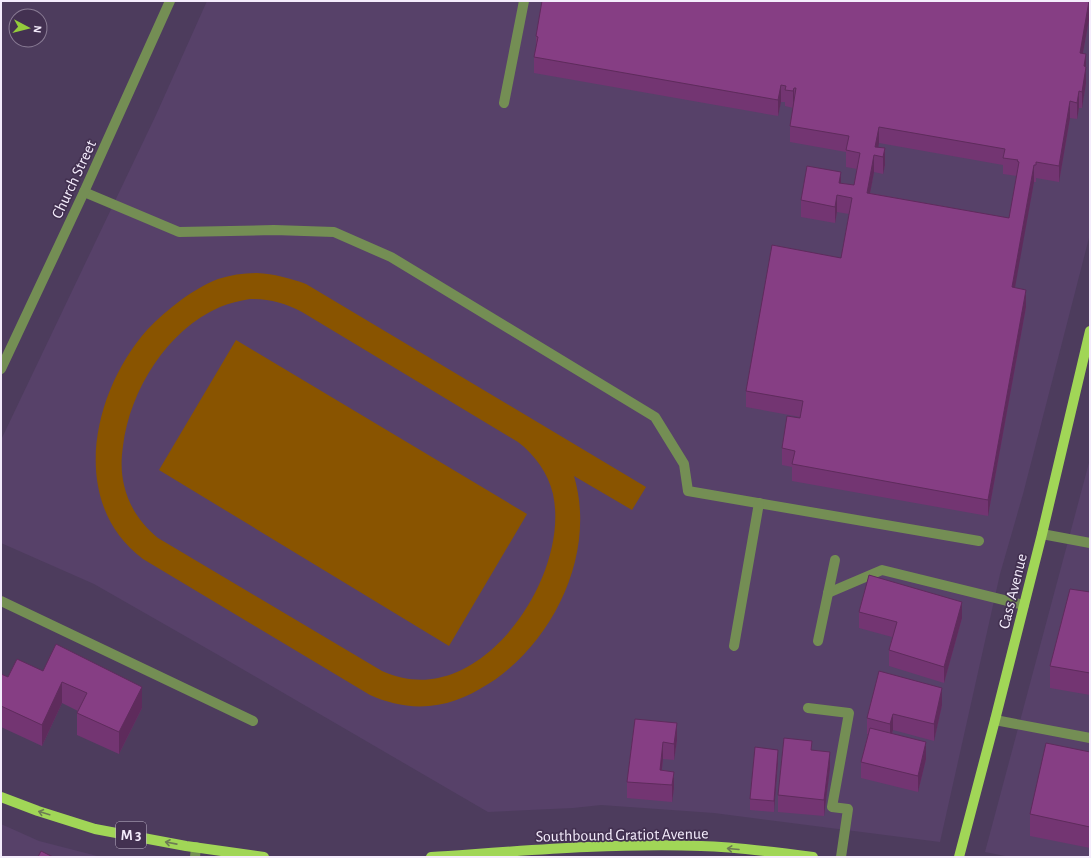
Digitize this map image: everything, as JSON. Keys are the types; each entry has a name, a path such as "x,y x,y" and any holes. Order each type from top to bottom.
{"main road":[{"name":"Cass Avenue","path":"959,857 1086,360 1090,331"},
{"name":"M 3","path":"1,797 38,811 95,829 196,852 264,857"},
{"name":"Southbound Gratiot Avenue","path":"431,857 603,846 702,846 778,852 813,857"}],"street":[{"name":"Church Street","path":"1,369 84,192 170,1"},
{"path":"504,103 524,1"},
{"path":"84,192 179,232 274,230 334,232 391,257 655,417 684,464 688,491 979,541"},
{"path":"734,646 759,503"},
{"path":"1042,534 1090,542"},
{"path":"818,640 834,560"},
{"path":"828,593 882,570 1024,605"},
{"path":"1,601 253,721"},
{"path":"808,708 849,713 832,807 848,809 841,857"},
{"path":"995,720 1090,738"}],"shaded area":[{"path":"207,1 1090,1 1090,234 1023,494 1000,574 940,842 714,813 601,805 573,808 488,812 94,584 1,543 1,440 156,115"},
{"path":"252,273 276,275 306,284 646,487 632,510 574,476 579,504 580,533 575,561 566,589 553,615 537,639 518,661 496,679 480,689 447,703 421,706 398,704 370,695 143,559 119,536 104,508 97,478 96,447 102,415 113,384 128,355 147,330 172,307 203,286 218,279 237,274","holes":["257,299 277,302 302,312 518,442 540,465 548,479 553,494 555,521 551,550 542,579 527,607 509,632 488,653 464,669 438,678 424,680 403,678 382,671 158,538 146,527 132,508 123,480 123,446 127,425 134,404 143,383 154,364 168,346 183,331 201,317 227,304"]},
{"path":"236,340 527,514 449,646 159,470"},
{"path":"1090,459 1090,857 1010,857 985,852"},
{"path":"1,824 39,841 101,857 1,857"}],"building":[{"path":"542,1 1089,1 1080,53 1086,54 1084,66 1086,67 1082,92 1079,91 1077,103 1070,101 1059,166 1036,162 1036,165 1034,165 1012,287 1026,290 988,500 792,464 795,451 782,448 787,416 800,418 803,401 746,391 772,245 841,258 852,198 837,195 835,207 801,200 807,166 841,172 839,183 854,185 860,153 846,150 849,136 790,126 796,88 794,88 793,91 785,90 786,86 781,85 778,100 534,57 538,37 536,36","holes":["879,127 1005,149 1003,158 1018,160 1017,161 1019,162 1009,218 867,193 874,155 883,157 885,148 875,147"]},
{"path":"869,575 962,602 944,667 889,650 897,622 859,612"},
{"path":"1070,589 1090,592 1090,673 1050,666"},
{"path":"56,644 142,687 119,732 77,713 87,693 62,682 42,725 1,706 1,674 8,677 17,659 43,671"},
{"path":"879,671 942,688 934,724 893,714 890,724 867,718"},
{"path":"635,719 677,723 674,744 663,742 660,770 674,772 672,785 627,782"},
{"path":"870,728 926,742 918,776 861,762"},
{"path":"784,738 812,741 811,750 830,752 824,800 778,795"},
{"path":"1046,743 1090,752 1090,827 1030,814"},
{"path":"755,747 778,750 774,801 750,799"},
{"path":"41,851 53,857 38,857"}]}
